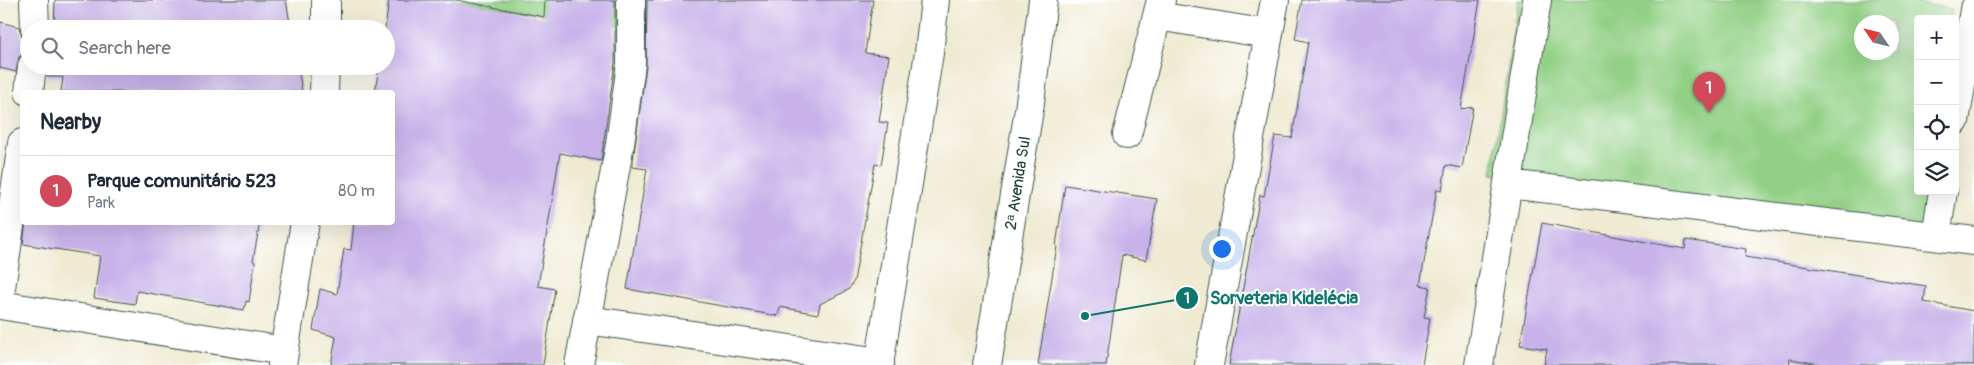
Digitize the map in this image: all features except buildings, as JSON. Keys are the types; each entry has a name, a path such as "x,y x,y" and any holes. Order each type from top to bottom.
{"street":[{"path":"34,0 35,20"},
{"path":"326,0 326,20"},
{"path":"579,365 620,144 631,64 631,0"},
{"path":"587,320 880,364 929,53 935,0"},
{"name":"2ᵃ Avenida Sul","path":"987,365 1029,110 1043,0"},
{"path":"1210,365 1274,0"},
{"path":"1480,365 1537,0"},
{"path":"1127,135 1159,8 1268,34"},
{"path":"1958,105 1974,10"},
{"path":"29,90 31,75"},
{"path":"324,90 325,75"},
{"path":"0,296 20,157"},
{"path":"1508,184 1974,241"},
{"path":"1936,236 1943,195"},
{"path":"0,305 283,358 305,225"}],"green space":[{"path":"452,0 653,0 656,32"},
{"path":"1518,0 1904,0 1952,9 1951,15 1914,15 1914,195 1926,195 1920,240 1492,174"}],"place":[{"name":"Parque comunitário 523","path":"1709,113"},
{"name":"Sorveteria Kidelécia","path":"1085,316"}]}
